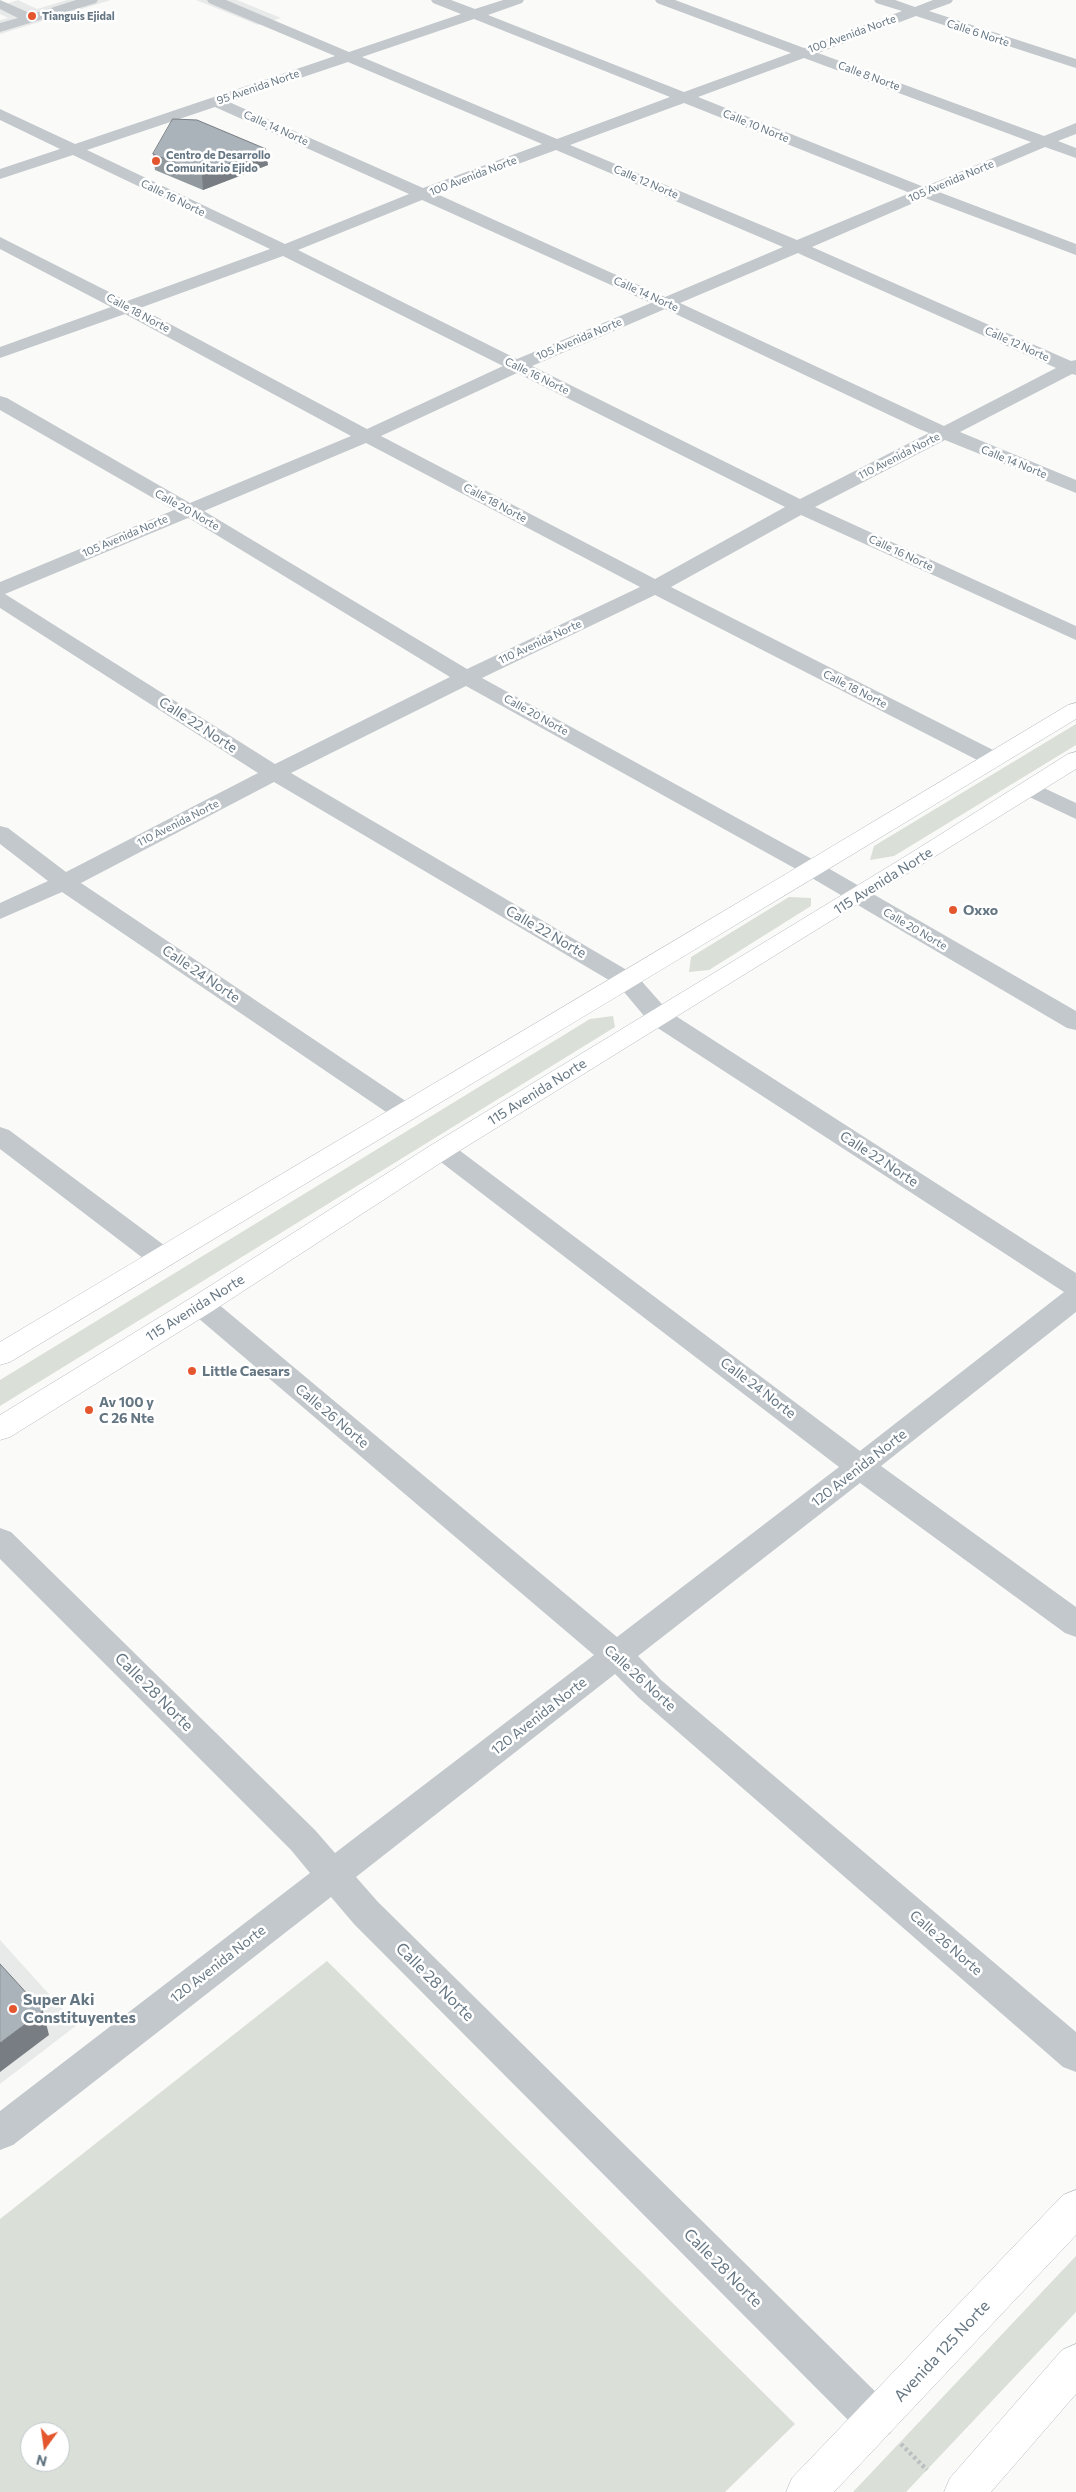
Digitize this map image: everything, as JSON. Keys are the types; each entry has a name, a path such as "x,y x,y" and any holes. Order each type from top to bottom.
{"main road":[{"path":"0,1354 404,1112 628,981 1076,710"},
{"name":"115 Avenida Norte","path":"0,1429 201,1305 442,1150 858,896 1076,759"},
{"name":"Avenida 125 Norte","path":"806,2492 888,2431 1076,2208"},
{"path":"964,2492 1076,2364"}],"street":[{"path":"0,28 91,0"},
{"name":"Calle 12 Norte","path":"214,0 798,246 1074,368"},
{"name":"Calle 10 Norte","path":"438,0 923,192 1076,250"},
{"name":"95 Avenida Norte","path":"0,174 517,0"},
{"name":"Calle 8 Norte","path":"662,0 1076,153"},
{"name":"Calle 6 Norte","path":"881,0 1076,64"},
{"name":"100 Avenida Norte","path":"0,352 284,250 423,194 946,0"},
{"path":"0,4 30,18"},
{"name":"Calle 14 Norte","path":"215,101 664,302 946,432 1076,487"},
{"name":"Calle 16 Norte","path":"0,114 284,250 800,507 1076,634"},
{"name":"105 Avenida Norte","path":"0,589 367,436 517,366 664,302 1076,128"},
{"name":"Calle 18 Norte","path":"0,242 126,306 367,436 655,587 993,759"},
{"name":"110 Avenida Norte","path":"0,912 64,882 274,773 655,587 800,507 1074,368"},
{"name":"Calle 20 Norte","path":"0,402 187,510 467,678 813,869 1076,1022"},
{"name":"Calle 22 Norte","path":"0,599 274,773 628,981 659,1017 1076,1286"},
{"path":"1031,789 1076,812"},
{"name":"Calle 24 Norte","path":"0,833 64,882 404,1112"},
{"path":"0,1136 162,1258"},
{"name":"Calle 24 Norte","path":"442,1150 861,1466 1076,1624"},
{"name":"120 Avenida Norte","path":"0,2133 861,1466 1076,1297"},
{"name":"Calle 26 Norte","path":"201,1305 617,1655 650,1689 1076,2055"},
{"name":"Calle 28 Norte","path":"0,1540 303,1840 366,1913 888,2431"}],"path":[{"path":"888,2431 927,2470"}],"shaded area":[{"name":"Tianguis Ejidal","path":"18,0 37,9 67,0 111,0 0,34 0,20 8,18 0,14 0,6"},
{"path":"196,0 237,0 281,18 258,25"},
{"path":"1076,724 1076,745 894,856 870,860 874,846"},
{"path":"789,897 811,898 811,906 709,970 689,972 691,957"},
{"path":"613,1016 615,1027 0,1406 0,1380 590,1019"},
{"path":"0,1940 77,2025 0,2084"},
{"path":"327,1961 795,2424 725,2492 0,2492 0,2219"},
{"path":"1076,2256 1076,2312 906,2492 853,2492"}],"building":[{"path":"173,119 197,120 266,149 202,174 153,154"},
{"path":"0,1964 43,2011 0,2043"}],"place":[{"name":"Tianguis Ejidal","path":"32,16"},
{"name":"Centro de Desarrollo Comunitario Ejido","path":"156,161"},
{"name":"Oxxo","path":"953,910"},
{"name":"Little Caesars","path":"192,1371"},
{"name":"Av 100 y C 26 Nte","path":"89,1410"},
{"name":"Super Aki Constituyentes","path":"13,2009"}]}
